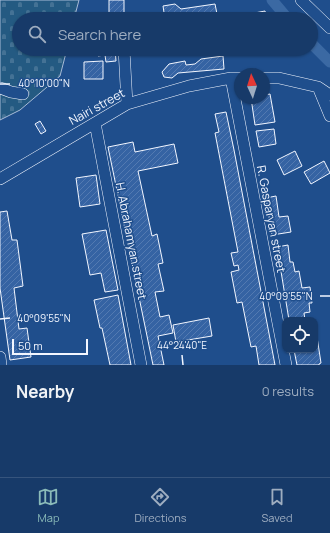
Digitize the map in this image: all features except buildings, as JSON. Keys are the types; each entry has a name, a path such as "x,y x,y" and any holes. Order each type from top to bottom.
{"street":[{"path":"301,0 313,12"},
{"path":"318,16 330,28"},
{"path":"124,56 127,104"},
{"name":"Nairi street","path":"0,179 127,104 190,86 234,78"},
{"path":"270,78 279,78 318,87 330,96"},
{"path":"318,87 330,116"},
{"path":"0,88 23,94"},
{"name":"R. Gasparyan street","path":"240,104 286,365"},
{"name":"H. Abrahamyan street","path":"95,123 141,365"},
{"path":"0,357 1,365"}],"green space":[{"path":"0,0 79,0 76,12 12,12 12,56 65,56 60,76 20,110 0,120"}],"waterway":[{"path":"272,0 282,12"},
{"path":"318,50 330,62"}]}
